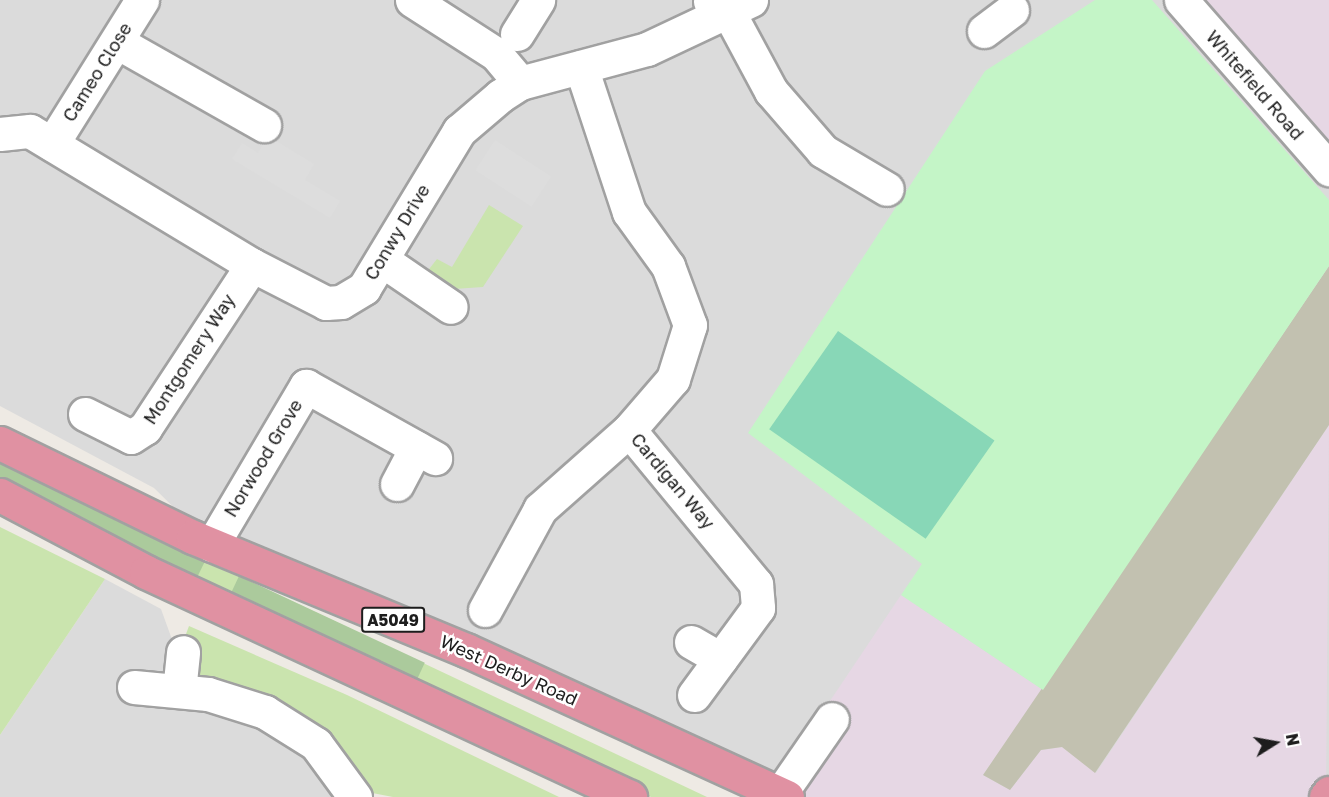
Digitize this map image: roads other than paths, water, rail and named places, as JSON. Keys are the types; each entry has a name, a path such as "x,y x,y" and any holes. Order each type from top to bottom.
{"highway":[{"name":"West Derby Road","path":"0,443 212,545 466,650 784,795"},
{"path":"0,495 146,572 630,797"},
{"path":"1326,797 1329,793"}],"street":[{"name":"Cameo Close","path":"52,144 142,0"},
{"path":"412,0 496,54 520,83"},
{"path":"518,34 538,0"},
{"name":"Whitefield Road","path":"1185,2 1329,169"},
{"path":"730,4 771,91 823,151 887,189"},
{"name":"Conwy Drive","path":"0,134 30,131 252,265 326,303 341,302 363,288 459,131 520,83 648,49 730,4"},
{"path":"984,31 1012,10"},
{"path":"117,42 264,125"},
{"name":"Cardigan Way","path":"581,67 629,212 668,266 690,325 673,379 629,430 756,584 758,608 694,695"},
{"path":"382,260 451,307"},
{"name":"Montgomery Way","path":"85,414 131,437 145,428 252,265"},
{"name":"Norwood Grove","path":"212,545 306,386 425,453 396,484"},
{"path":"485,610 540,509 629,430"},
{"path":"691,642 720,659"},
{"path":"179,691 183,652"},
{"path":"134,687 179,691 237,701 293,728 341,771 355,797"},
{"path":"784,795 832,719"}]}
